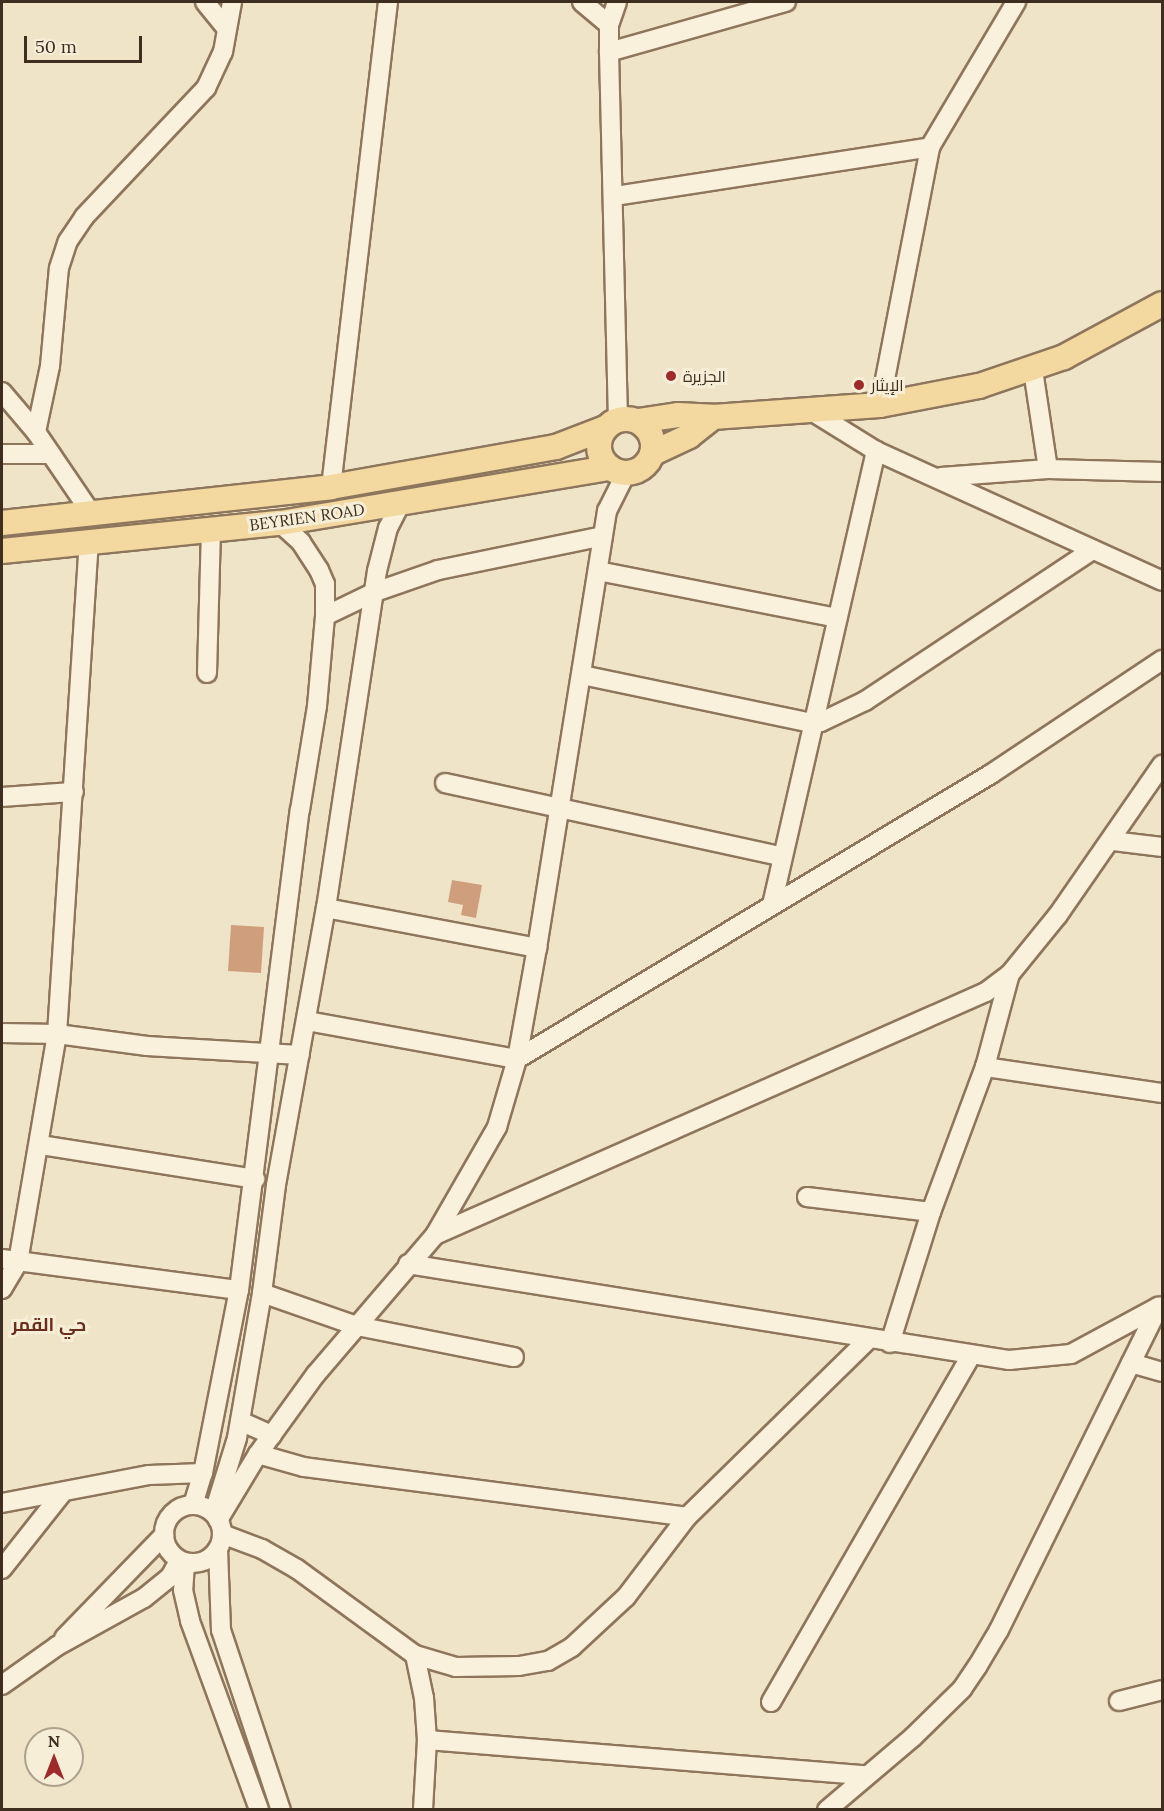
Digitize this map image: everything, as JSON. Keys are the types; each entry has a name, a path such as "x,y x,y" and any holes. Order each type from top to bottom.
{"main road":[{"name":"BEYRIEN ROAD","path":"2,523 331,487 556,447 620,423 678,415 713,417 880,405 980,386 1033,370 1162,304"},
{"path":"653,453 649,431 620,423 599,449 618,470 643,467 653,453 689,436 713,417"},
{"name":"BEYRIEN ROAD","path":"2,551 89,544 211,528 280,524 618,470"}],"street":[{"path":"205,2 226,28"},
{"path":"36,432 50,366 59,268 68,241 84,218 206,88 217,70 232,2"},
{"path":"331,487 388,2"},
{"path":"582,2 609,25"},
{"path":"617,2 609,25 609,52 620,423"},
{"path":"609,52 786,2"},
{"path":"880,405 930,147 1016,2"},
{"path":"615,196 930,147"},
{"path":"1033,370 1048,470"},
{"path":"2,392 36,432 91,513"},
{"path":"810,411 876,450 941,477 1162,581"},
{"path":"772,905 811,723 876,450"},
{"path":"2,454 51,454"},
{"path":"2,1685 57,1647 144,1598 170,1578 182,1562 205,1560 218,1529 258,1454 357,1326 435,1235 497,1127 517,1059 561,807 603,536 618,470"},
{"path":"941,477 1048,470 1162,472"},
{"path":"281,1809 221,1630 218,1529 262,1293 276,1185 326,908 383,544 401,503"},
{"path":"57,1647 164,1534 172,1514 193,1505 203,1473 212,1429 239,1290 255,1179 326,616 325,584 320,570 301,542 280,524"},
{"path":"207,673 211,528"},
{"path":"326,616 375,592 471,561 603,536"},
{"path":"2,1289 41,1145 57,1034 89,544"},
{"path":"582,675 811,723 865,701 1092,550"},
{"path":"598,571 837,618"},
{"path":"307,1021 517,1059 991,774 1162,660"},
{"path":"435,1235 960,1006 1010,974 1112,841 1162,765"},
{"path":"445,783 781,856"},
{"path":"2,797 74,792"},
{"path":"1112,841 1162,847"},
{"path":"326,908 537,948"},
{"path":"890,1343 931,1212 985,1067 1010,974"},
{"path":"2,1033 57,1034 147,1046 300,1055"},
{"path":"985,1067 1162,1093"},
{"path":"41,1145 255,1179"},
{"path":"807,1197 931,1212"},
{"path":"10,1260 239,1290"},
{"path":"408,1264 970,1356 1021,1360 1071,1354 1160,1303"},
{"path":"262,1293 357,1326 514,1357"},
{"path":"827,1809 962,1689 989,1648 1160,1303"},
{"path":"193,1505 218,1529 262,1548 297,1569 415,1655 456,1666 548,1662 572,1647 626,1597 687,1517 868,1340"},
{"path":"771,1702 970,1356"},
{"path":"1131,1363 1162,1372"},
{"path":"212,1429 272,1435"},
{"path":"258,1454 304,1467 687,1517"},
{"path":"2,1503 149,1474 203,1473"},
{"path":"2,1569 63,1492"},
{"path":"164,1534 168,1549 182,1562 183,1590 190,1622 259,1809"},
{"path":"415,1655 424,1698 427,1740 423,1809"},
{"path":"1119,1701 1162,1690"},
{"path":"427,1740 865,1775"}],"building":[{"path":"452,880 482,885 476,918 461,915 463,905 448,902"},
{"path":"231,925 264,927 261,973 228,971"}],"place":[{"name":"الجزيرة","path":"671,376"},
{"name":"الإيثار","path":"859,385"}],"district":[{"name":"حي القمر","path":"49,1325"}]}
